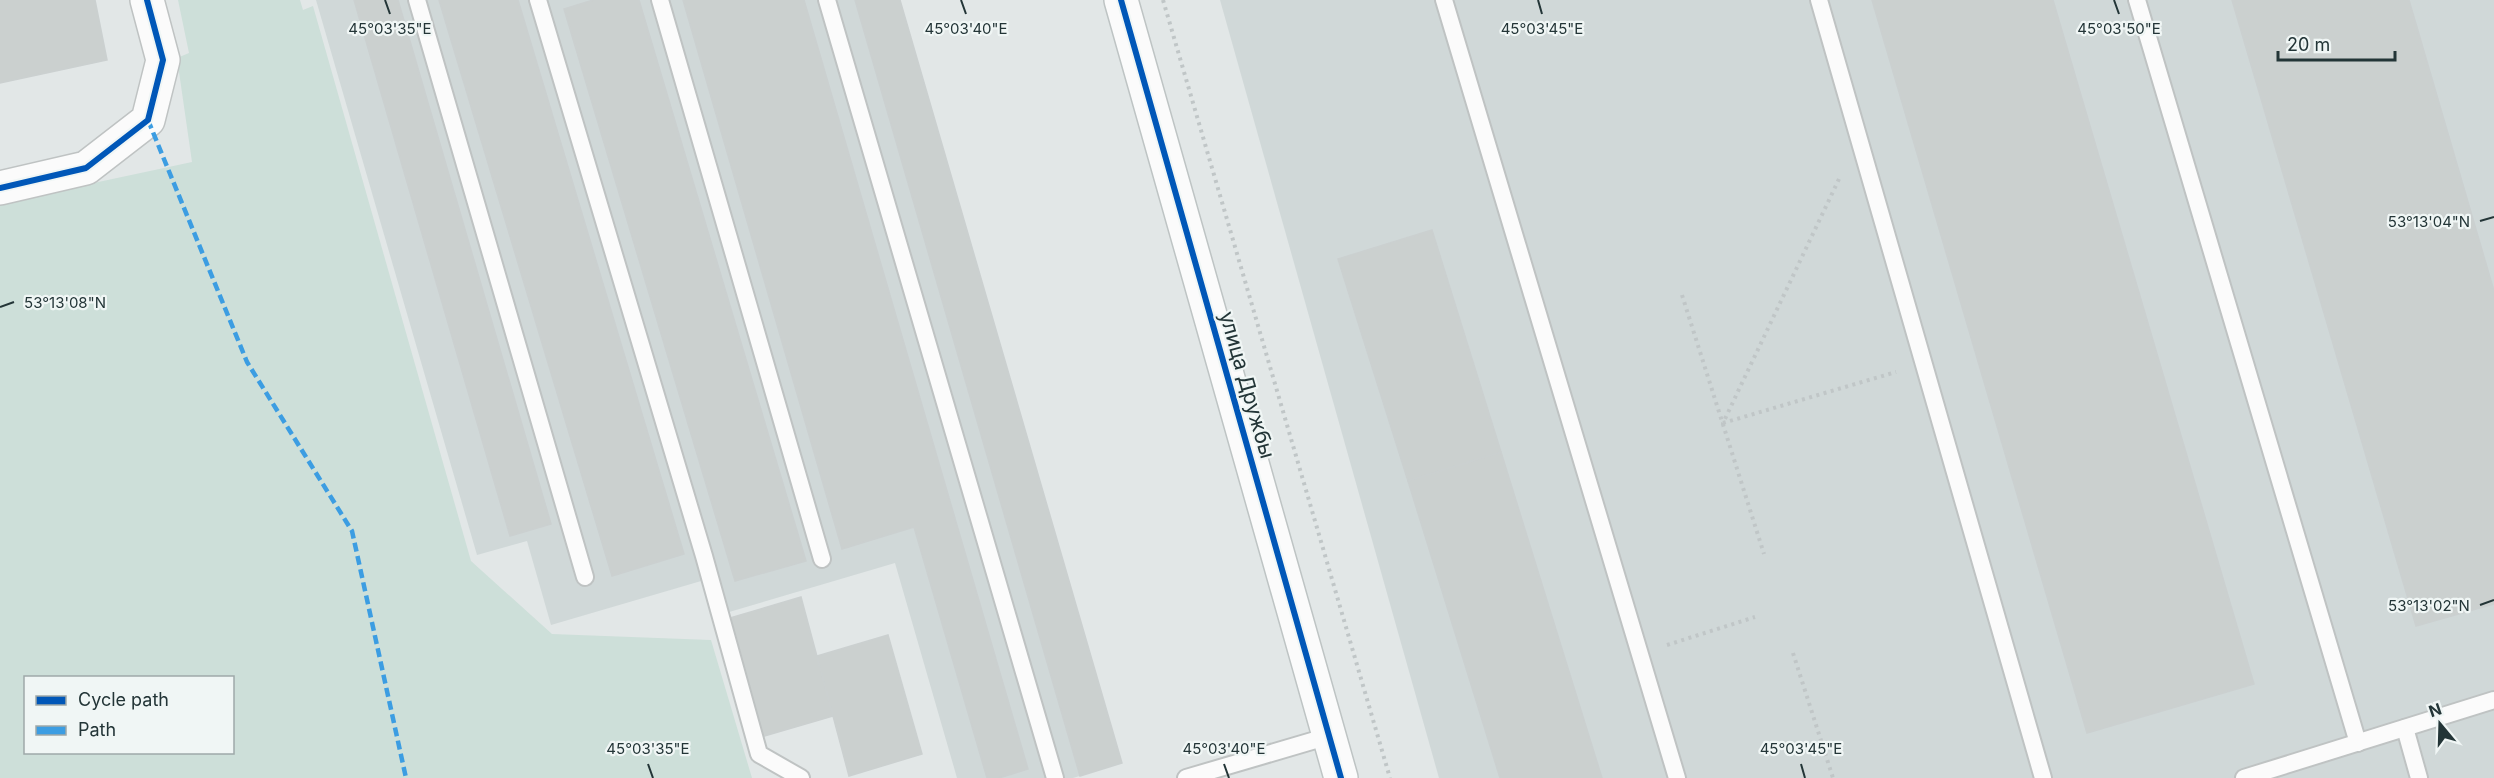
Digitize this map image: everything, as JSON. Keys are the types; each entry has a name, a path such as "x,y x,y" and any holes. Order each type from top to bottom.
{"street":[{"path":"0,188 86,168 148,120 163,60 147,0"},
{"name":"улица Дружбы","path":"1129,2 1341,778"}],"lane":[{"path":"417,0 585,577"},
{"path":"538,0 704,556 759,754 801,778"},
{"path":"660,0 822,559"},
{"path":"827,0 1055,778"},
{"path":"1444,0 1677,778"},
{"path":"1819,0 2043,778"},
{"path":"2137,0 2358,743"},
{"path":"2244,778 2494,700"},
{"path":"2405,728 2419,778"},
{"path":"1186,778 1329,736"}],"path":[{"path":"1163,0 1390,778"},
{"path":"1723,423 1859,137"},
{"path":"1682,295 1764,554"},
{"path":"1723,423 1924,364"},
{"path":"1640,654 1755,617"},
{"path":"1793,653 1833,778"}],"shaded area":[{"path":"178,0 300,0 303,10 313,6 471,561 552,634 711,640 752,778 0,778 0,203 192,162 177,58 189,53"},
{"path":"316,0 900,0 1122,763 1073,778 957,778 895,563 719,615 708,579 551,625 527,541 477,555"},
{"path":"1220,0 2494,0 2494,778 1439,778"}],"building":[{"path":"0,0 95,0 107,60 0,83"},
{"path":"354,0 398,0 551,524 510,536"},
{"path":"439,0 518,0 684,554 612,576"},
{"path":"593,0 639,0 806,561 735,581 564,9"},
{"path":"683,0 804,0 1028,769 999,778 987,778 914,527 842,549"},
{"path":"855,0 900,0 1122,763 1080,776"},
{"path":"1872,0 2053,0 2254,684 2087,733"},
{"path":"2232,0 2409,0 2494,291 2494,604 2416,626"},
{"path":"1432,230 1501,452 1408,481 1338,259"},
{"path":"1501,452 1602,778 1500,778 1408,481"},
{"path":"801,597 833,716 761,737 730,618"},
{"path":"888,635 922,754 849,776 817,656"}],"marked path":[{"path":"148,120 247,362 352,531 406,778"}],"cycle path":[{"path":"0,188 86,168 148,120 163,60 147,0"},
{"path":"1121,0 1341,778"}]}
